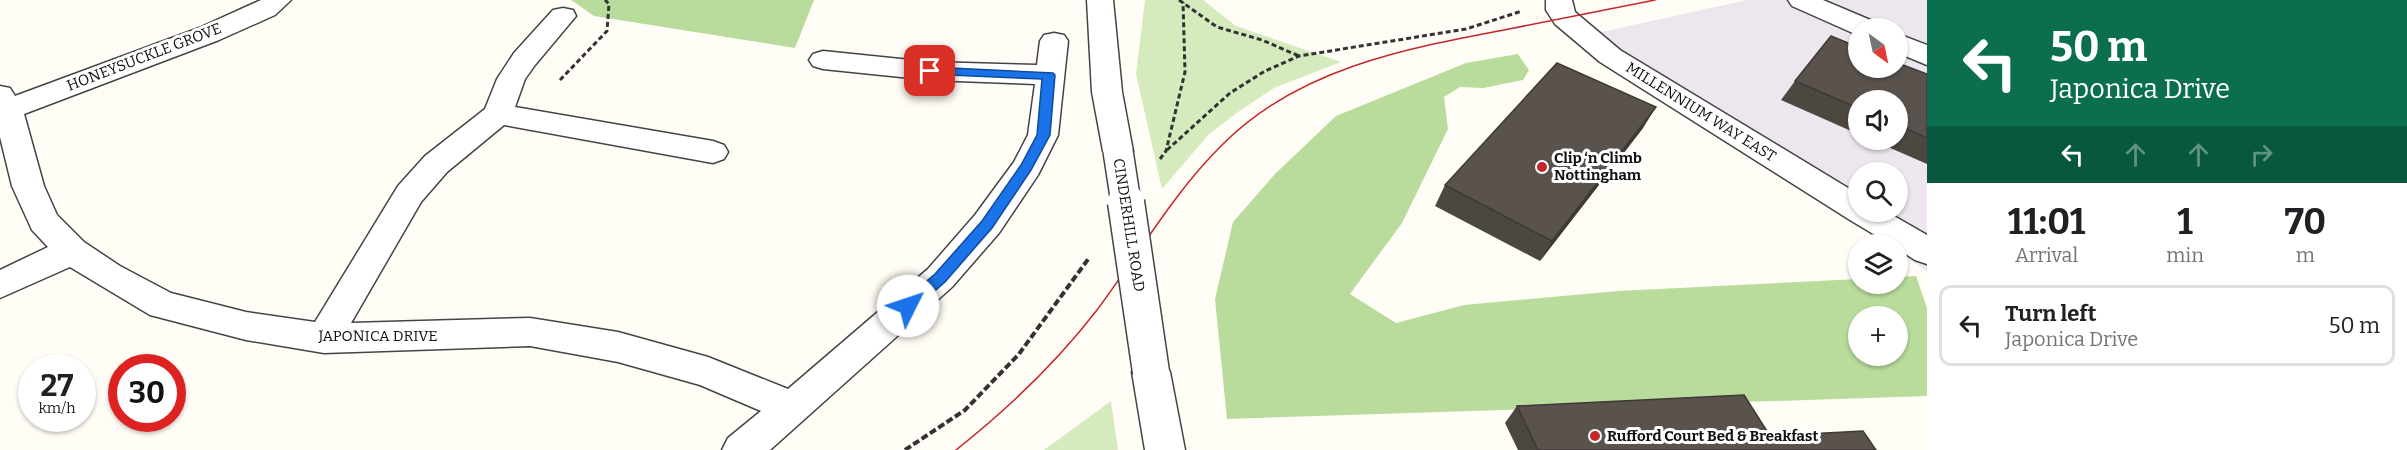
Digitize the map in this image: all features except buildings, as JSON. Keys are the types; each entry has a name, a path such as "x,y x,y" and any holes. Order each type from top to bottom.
{"street":[{"name":"HONEYSUCKLE GROVE","path":"4,102 209,34 266,9 278,0"},
{"name":"CINDERHILL ROAD","path":"1100,0 1107,92 1165,450"},
{"name":"MILLENNIUM WAY EAST","path":"1559,0 1559,10 1565,18 1610,56 1848,203"},
{"path":"1801,0 1848,21"},
{"path":"324,338 408,194 436,164 501,105 524,59 563,16"},
{"path":"741,450 794,408 940,278 987,224 1027,167 1043,135 1054,41"},
{"path":"1908,47 1927,56"},
{"path":"823,60 930,71 1049,75"},
{"name":"JAPONICA DRIVE","path":"4,102 28,186 44,222 72,251 108,275 162,304 246,326 324,338 530,333 618,347 708,372 794,408"},
{"path":"501,105 560,126 713,152"},
{"name":"MILLENNIUM WAY EAST","path":"1880,222 1927,251"},
{"path":"0,285 72,251"}],"path":[{"path":"1181,1 1217,27 1262,40 1299,56"},
{"path":"1166,151 1185,72 1181,1"},
{"path":"1159,161 1166,151 1230,93 1265,71 1299,56 1466,29 1527,9"},
{"path":"905,450 965,410 1019,354 1096,248"}],"shaded area":[{"path":"1747,0 1927,0 1927,271 1908,259 1908,234 1872,234 1853,222 1908,222 1908,162 1848,162 1848,219 1570,39"}],"green space":[{"path":"571,0 814,0 795,48 594,16"},
{"path":"1145,0 1203,0 1236,26 1341,62 1274,88 1238,112 1209,134 1162,189 1136,74"},
{"path":"1518,54 1529,70 1523,80 1483,88 1460,87 1444,97 1448,129 1402,223 1350,294 1396,323 1464,305 1618,291 1848,280 1848,294 1908,294 1908,276 1916,276 1927,308 1927,396 1227,419 1215,299 1233,222 1275,174 1336,116 1466,63"},
{"path":"1111,401 1118,450 1044,450"}],"tram line":[{"path":"956,450 995,418 1065,348 1097,310 1172,203 1205,163 1252,118 1284,97 1354,66 1428,45 1655,0"}],"place":[{"name":"Clip ‘n Climb Nottingham","path":"1542,167"},
{"name":"Rufford Court Bed & Breakfast","path":"1595,436"}],"route":[{"path":"908,306 940,278 987,224 1027,167 1043,135 1049,75 930,71"}]}
